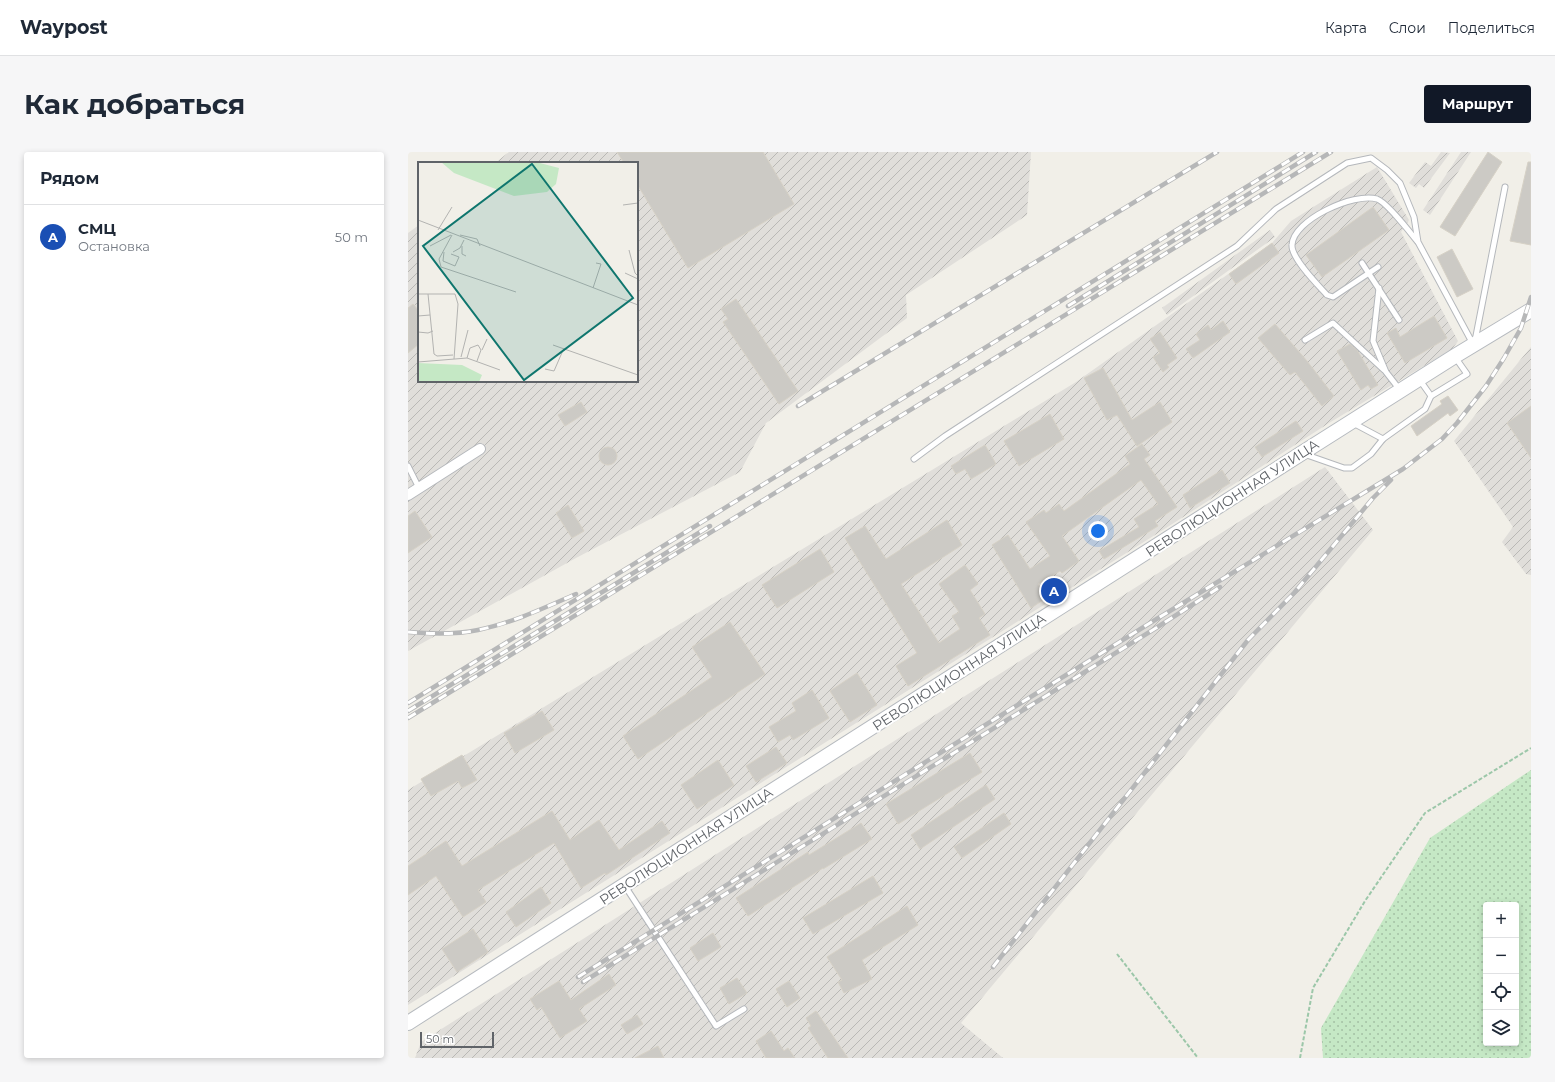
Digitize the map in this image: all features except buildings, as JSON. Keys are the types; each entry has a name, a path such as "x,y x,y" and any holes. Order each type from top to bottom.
{"main road":[{"name":"РЕВОЛЮЦИОННАЯ УЛИЦА","path":"410,1023 1454,356 1531,310"}],"street":[{"path":"408,495 480,449"}],"lane":[{"path":"914,459 945,436 1237,246 1276,209 1347,163 1371,158 1387,170 1400,183 1414,217 1418,242"},
{"path":"1474,345 1505,187"},
{"path":"1378,267 1333,297 1327,295 1295,256 1291,247 1293,238 1303,224 1326,210 1345,201 1369,197 1379,199 1418,242 1474,345"},
{"path":"1362,264 1399,320"},
{"path":"1379,288 1373,340 1386,372"},
{"path":"1305,340 1332,323 1386,372 1400,391"},
{"path":"1302,453 1344,468 1352,468 1371,454 1383,439 1425,409 1431,396 1467,374 1454,356"},
{"path":"1418,379 1431,396"},
{"path":"1351,422 1383,439"},
{"path":"408,466 419,488"},
{"path":"624,885 716,1026 744,1009"}],"path":[{"path":"1300,1058 1313,988 1365,901 1425,813 1531,748"},
{"path":"1117,954 1198,1058"}],"shaded area":[{"path":"509,152 1031,152 1027,215 906,295 907,318 766,423 740,472 576,558 408,651 408,233 418,226 418,382 638,382 638,162 496,162"},
{"path":"1441,152 1450,153 1424,188 1419,184 1416,188 1409,183 1425,162 1431,166"},
{"path":"1461,152 1471,152 1430,215 1423,210"},
{"path":"1377,167 1409,220 1401,232 1458,341 1452,349 1329,423 1166,528 408,1005 408,790 1076,382 1272,243 1291,221"},
{"path":"1270,230 1275,237 1167,315 1162,308"},
{"path":"1531,347 1531,575 1526,574 1502,542 1513,527 1454,441"},
{"path":"1325,467 1373,530 961,1023 1003,1058 415,1058 421,1042"}],"green space":[{"path":"1531,770 1531,1058 1323,1058 1321,1028 1430,838"}],"railway":[{"path":"798,406 1217,152"},
{"path":"408,703 1303,152"},
{"path":"1068,306 1316,152"},
{"path":"408,718 1331,152"},
{"path":"578,977 1155,620 1403,469 1442,439 1457,423 1486,386 1521,328 1531,297"},
{"path":"993,967 1248,640 1294,593 1373,498 1391,480"},
{"path":"408,711 710,526"},
{"path":"583,982 1220,587"},
{"path":"408,632 443,634 478,630 516,619 576,594"}],"place":[{"name":"СМЦ","path":"1054,591"}]}
